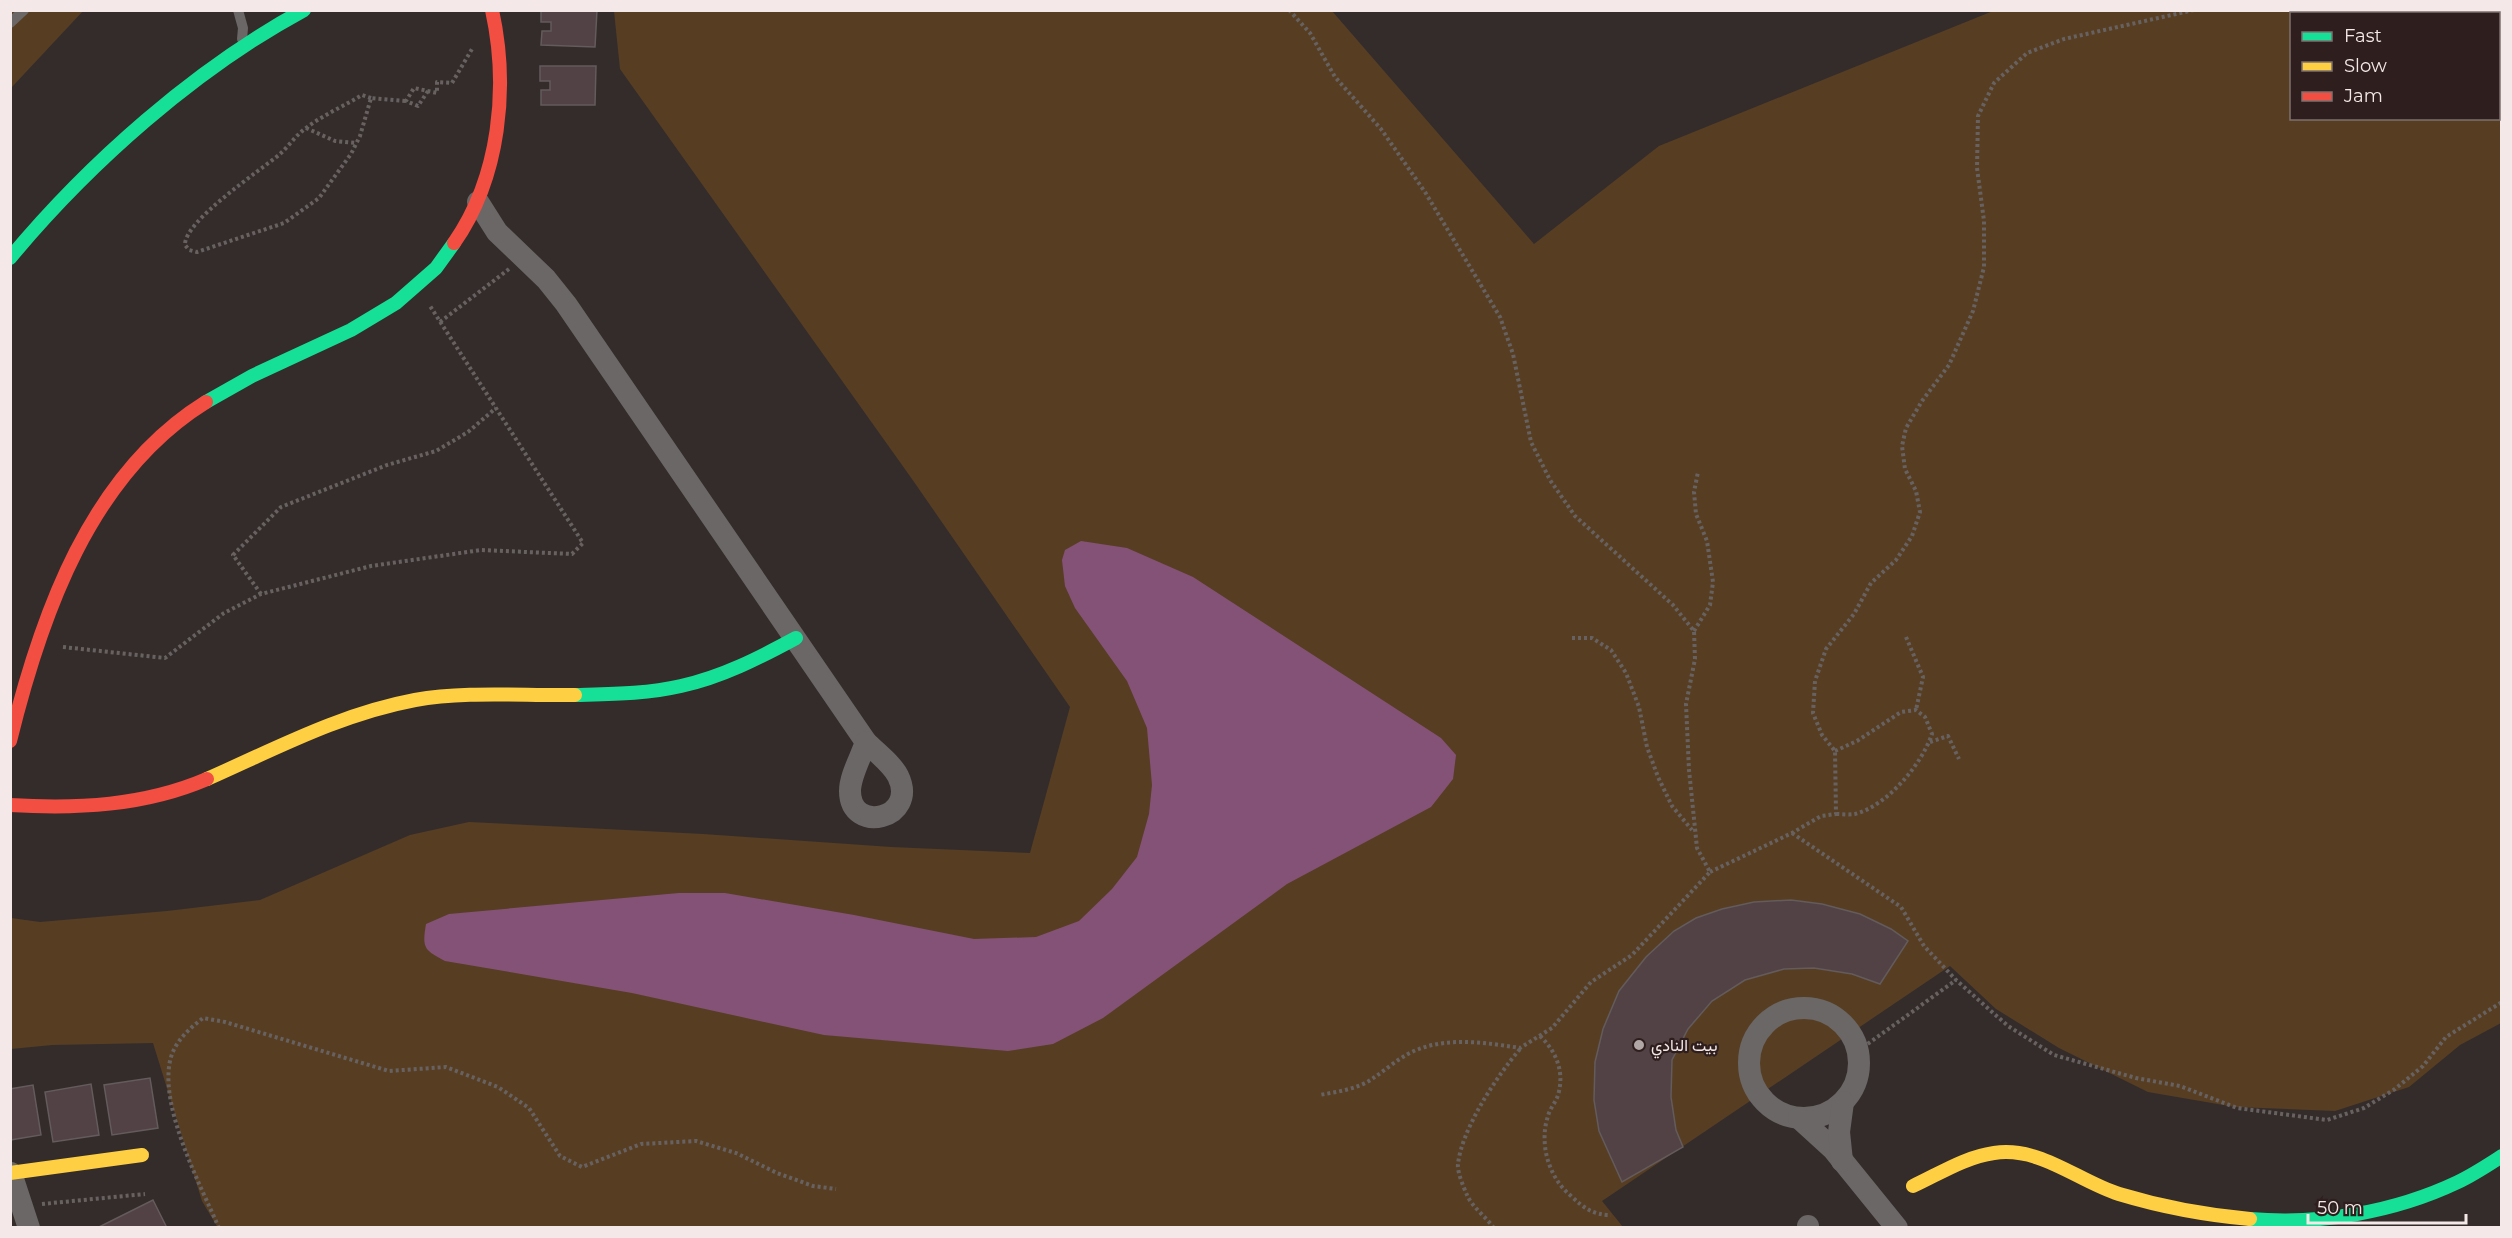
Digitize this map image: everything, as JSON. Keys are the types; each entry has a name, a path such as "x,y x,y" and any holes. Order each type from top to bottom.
{"street":[{"path":"10,258 74,189 135,130 186,88 240,49 304,10"},
{"path":"10,741 36,645 53,602 94,519 124,478 159,438 200,405 247,380 362,326 418,288 459,237 478,202 488,173 499,125 502,76 492,10"},
{"path":"478,202 489,223 546,279 566,304 866,742"},
{"path":"459,237 482,236 505,240"},
{"path":"10,805 58,808 116,804 172,792 226,771 292,739 334,723 419,700 488,695 616,694 664,689 711,677 757,660 796,638"},
{"path":"1842,1161 1839,1132 1843,1102 1857,1078 1858,1051 1847,1028 1827,1012 1802,1007 1777,1014 1767,1022 1752,1043 1749,1055 1751,1080 1765,1102 1786,1115 1799,1118 1818,1116 1843,1102"},
{"path":"1799,1118 1822,1138 1897,1227"},
{"path":"1913,1186 1981,1155 1995,1152 2021,1153 2034,1156 2086,1182 2116,1193 2176,1209 2235,1218 2301,1219 2367,1212 2425,1197 2466,1178 2502,1156"},
{"path":"29,1227 11,1173 142,1155"}],"lane":[{"path":"10,23 24,10"},
{"path":"238,10 243,28 240,49"}],"path":[{"path":"1289,10 1310,33 1335,77 1381,129 1425,192 1500,316 1513,354 1531,442 1550,480 1575,516 1673,605 1694,631"},
{"path":"1836,814 1835,751 1822,735 1813,712 1815,681 1827,649 1854,614 1871,583 1896,560 1911,536 1920,512 1916,491 1905,469 1902,446 1906,428 1916,410 1950,364 1976,300 1984,267 1984,221 1977,168 1978,116 1994,83 2027,53 2054,43 2194,10"},
{"path":"406,101 414,88 437,93 437,82 452,83 473,48 471,39"},
{"path":"372,98 356,143 341,170 319,198 284,223 197,252 189,250 185,245 187,235 200,220 230,192 281,153 306,128 362,95 406,101 418,106 428,91"},
{"path":"306,128 335,141 356,143"},
{"path":"440,322 524,258"},
{"path":"36,645 165,658 224,613 261,594 371,566 481,550 572,554 583,543 418,288"},
{"path":"261,594 233,555 282,507 387,465 436,451 468,432 496,408"},
{"path":"1698,472 1694,492 1696,514 1707,541 1713,582 1710,605 1694,631 1695,659 1686,704 1694,831 1697,848 1710,872"},
{"path":"1572,638 1592,638 1611,650 1626,673 1639,707 1647,747 1671,806 1694,831"},
{"path":"1906,638 1923,677 1916,710"},
{"path":"1494,1227 1468,1197 1458,1165 1467,1135 1481,1106 1505,1067 1520,1048 1552,1028 1592,982 1632,955 1710,872 1792,833 1821,816 1855,814 1886,797 1910,773 1926,751 1932,734 1924,717 1916,710 1901,712 1857,741 1835,751"},
{"path":"1929,742 1948,736 1959,759"},
{"path":"1792,833 1901,907 1924,946 1956,980 2008,1026 2054,1055 2136,1078 2180,1086 2237,1108 2327,1120 2364,1108 2395,1089 2424,1066 2446,1037 2502,1002"},
{"path":"1858,1051 1956,980"},
{"path":"219,1227 194,1172 170,1100 170,1060 184,1033 203,1018 225,1022 389,1071 446,1067 498,1087 528,1108 560,1156 582,1167 641,1144 696,1141 735,1154 813,1186 836,1189"},
{"path":"1540,1036 1554,1052 1560,1072 1558,1094 1546,1125 1548,1162 1560,1184 1572,1198 1596,1215 1611,1215"},
{"path":"1319,1095 1342,1092 1370,1081 1419,1049 1458,1042 1491,1043 1520,1048"},
{"path":"21,1206 145,1194"}],"shaded area":[{"path":"11,11 83,11 11,88"},
{"path":"614,11 1332,11 1534,244 1659,146 1993,11 2501,11 2501,1023 2460,1045 2409,1087 2335,1111 2235,1107 2148,1092 2059,1048 1996,1009 1950,966 1602,1201 1623,1227 218,1228 202,1201 153,1043 52,1045 11,1049 11,918 40,922 260,900 410,835 469,822 1030,853 1070,707 912,479 620,69"},
{"path":"1081,541 1127,548 1193,577 1441,738 1456,755 1453,779 1431,807 1287,884 1103,1018 1053,1044 1008,1051 824,1035 632,993 445,961 426,947 424,938 426,924 449,914 679,893 725,893 854,915 974,939 1036,937 1079,921 1112,889 1137,857 1149,814 1152,785 1147,728 1127,681 1075,608 1065,586 1062,560 1065,550"}],"building":[{"path":"541,10 597,10 595,47 541,45 542,31 551,31 551,22 541,22"},
{"path":"540,66 596,66 595,105 541,105 541,90 550,90 550,81 540,81"},
{"name":"بيت النادي","path":"1791,900 1822,904 1860,914 1891,929 1908,941 1880,984 1852,974 1814,968 1784,969 1745,980 1712,1001 1688,1029 1672,1060 1671,1097 1676,1130 1683,1147 1622,1182 1599,1131 1594,1100 1595,1062 1603,1029 1619,991 1646,957 1674,931 1696,918 1754,902"},
{"path":"150,1078 158,1128 112,1135 104,1085"},
{"path":"91,1084 99,1135 53,1142 45,1092"},
{"path":"33,1085 41,1135 10,1140 10,1089"},
{"path":"153,1200 167,1228 97,1228"}],"traffic: fast":[{"path":"10,258 74,187 146,120 223,60 304,10"},
{"path":"206,402 252,376 351,330 396,303 436,268 454,243"},
{"path":"575,695 641,692 668,689 696,682 740,666 796,638"},
{"path":"2250,1219 2330,1218 2383,1208 2409,1201 2458,1182 2502,1156"}],"traffic: slow":[{"path":"207,779 334,723 387,706 434,697 575,695"},
{"path":"1913,1186 1973,1158 2011,1152 2043,1159 2104,1188 2135,1199 2184,1210 2250,1219"},
{"path":"10,1173 142,1155"}],"traffic: jam":[{"path":"454,243 470,217 482,190 497,131 500,70 492,10"},
{"path":"10,741 37,645 76,551 101,508 131,468 166,432 206,402"},
{"path":"10,805 110,804 159,795 207,779"}],"place":[{"name":"بيت النادي","path":"1639,1045"}]}
